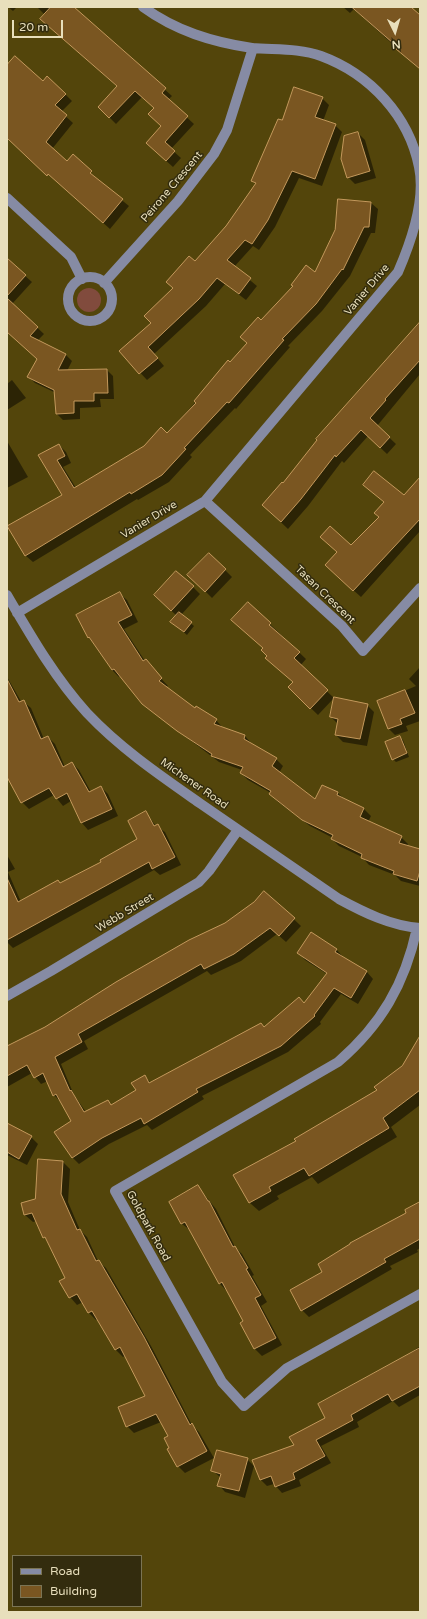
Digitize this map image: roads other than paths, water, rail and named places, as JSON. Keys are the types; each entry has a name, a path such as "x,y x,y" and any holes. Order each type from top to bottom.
{"street":[{"name":"Vanier Drive","path":"17,613 205,501 398,272 410,244 417,212 420,168 411,141 399,116 379,92 352,70 320,56 285,49 253,48 216,41 184,32 162,21 143,7"},
{"name":"Peirone Crescent","path":"104,283 193,184 214,154 227,130 253,48"},
{"path":"7,198 71,257 82,279"},
{"path":"94,278 104,283 111,295 109,309 99,319 85,321 73,314 68,301 71,287 82,279 94,278"},
{"name":"Tasan Crescent","path":"205,501 342,626 363,651 420,588"},
{"name":"Michener Road","path":"7,595 65,687 112,737 151,769 339,899 356,908 388,921 418,928"},
{"name":"Webb Street","path":"7,996 198,882 209,871 238,830"},
{"name":"Goldpark Road","path":"418,928 411,953 395,992 378,1022 359,1044 338,1062 115,1191 222,1382 244,1406 287,1368 420,1294"}]}
